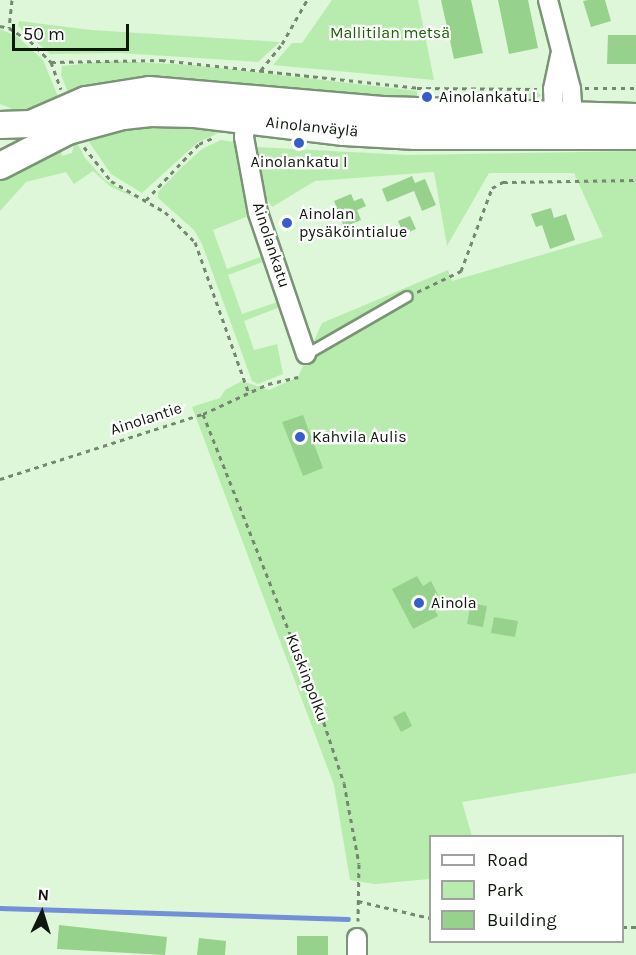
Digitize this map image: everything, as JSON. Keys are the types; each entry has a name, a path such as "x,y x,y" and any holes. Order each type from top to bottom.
{"main road":[{"name":"Ainolanväylä","path":"0,125 31,124 86,100 122,92 193,91 245,118"},
{"name":"Ainolanväylä","path":"0,166 68,131 123,116 195,114 245,118 382,110 564,122 636,136"},
{"name":"Ainolanväylä","path":"564,122 636,117"}],"street":[{"path":"548,0 560,56 564,122"},
{"name":"Ainolankatu","path":"245,118 258,213 306,354"}],"lane":[{"path":"306,354 407,296"}],"path":[{"path":"9,28 12,0"},
{"path":"260,71 282,44 307,0"},
{"path":"0,26 9,28 30,41 51,62 63,97"},
{"path":"51,62 151,60 417,88 636,88"},
{"path":"146,200 199,144 245,118"},
{"path":"82,144 102,172 146,200 182,227 195,243 249,394"},
{"path":"431,285 460,271 492,188 503,182 636,180"},
{"name":"Ainolantie","path":"0,479 202,414 298,377"},
{"name":"Kuskinpolku","path":"202,414 318,705 344,783 359,864 357,947"},
{"path":"358,901 429,918"}],"green space":[{"name":"Mallitilan metsä","path":"332,0 418,0 434,80 273,65 292,43 302,43"},
{"path":"19,21 91,30 280,42 258,62 120,53 50,54 18,26"},
{"path":"0,29 18,37 43,60 59,99 20,112 0,104"},
{"path":"112,61 193,65 417,91 417,100 153,79 108,82 69,95 61,75 62,66"},
{"path":"538,93 541,95 533,102 476,102 476,94"},
{"path":"155,120 223,131 197,143 142,193 111,174 85,136"},
{"path":"75,139 85,158 105,180 140,200 111,187 93,171 74,184 66,172 26,182 0,211 0,179 60,145 62,156 72,153"},
{"path":"221,140 234,142 251,215 213,230 227,269 263,256 265,261 228,275 242,314 278,302 280,307 244,321 254,350 277,344 283,374 258,384 252,381 202,244 194,230 158,198 158,192 180,169 202,149"},
{"path":"257,147 407,155 636,151 636,773 462,802 472,835 429,835 429,879 375,884 350,880 334,785 192,407 220,398 225,390 242,381 269,390 298,377 322,323 448,270 452,281 603,237 574,173 489,173 447,246 434,172 315,181 272,207 264,195"}],"building":[{"path":"441,0 471,0 483,53 454,59"},
{"path":"498,0 528,0 538,48 509,54"},
{"path":"605,0 611,21 591,27 583,1"},
{"path":"608,35 636,35 636,64 607,64"},
{"path":"412,176 415,183 425,179 436,205 422,211 414,191 387,202 382,189"},
{"path":"351,194 354,201 362,198 366,206 357,210 361,220 344,227 334,201"},
{"path":"551,208 554,218 566,214 575,240 550,249 542,225 536,227 531,214"},
{"path":"410,216 416,229 404,234 398,221"},
{"path":"303,415 323,468 303,476 282,422"},
{"name":"Ainola","path":"417,576 423,586 431,581 441,601 433,606 438,616 413,629 392,589"},
{"path":"471,603 487,606 483,627 467,624"},
{"path":"494,617 518,621 515,637 491,633"},
{"path":"405,711 412,726 401,732 393,717"},
{"path":"59,925 167,937 165,955 57,949"},
{"path":"297,936 328,936 328,955 297,955"},
{"path":"199,938 226,941 225,955 197,955"}],"waterway":[{"path":"0,908 348,919"}],"place":[{"name":"Ainolankatu L","path":"427,97"},
{"name":"Ainolankatu I","path":"299,143"},
{"name":"Ainolan pysäköintialue","path":"287,223"},
{"name":"Kahvila Aulis","path":"300,437"},
{"name":"Ainola","path":"419,603"}]}
